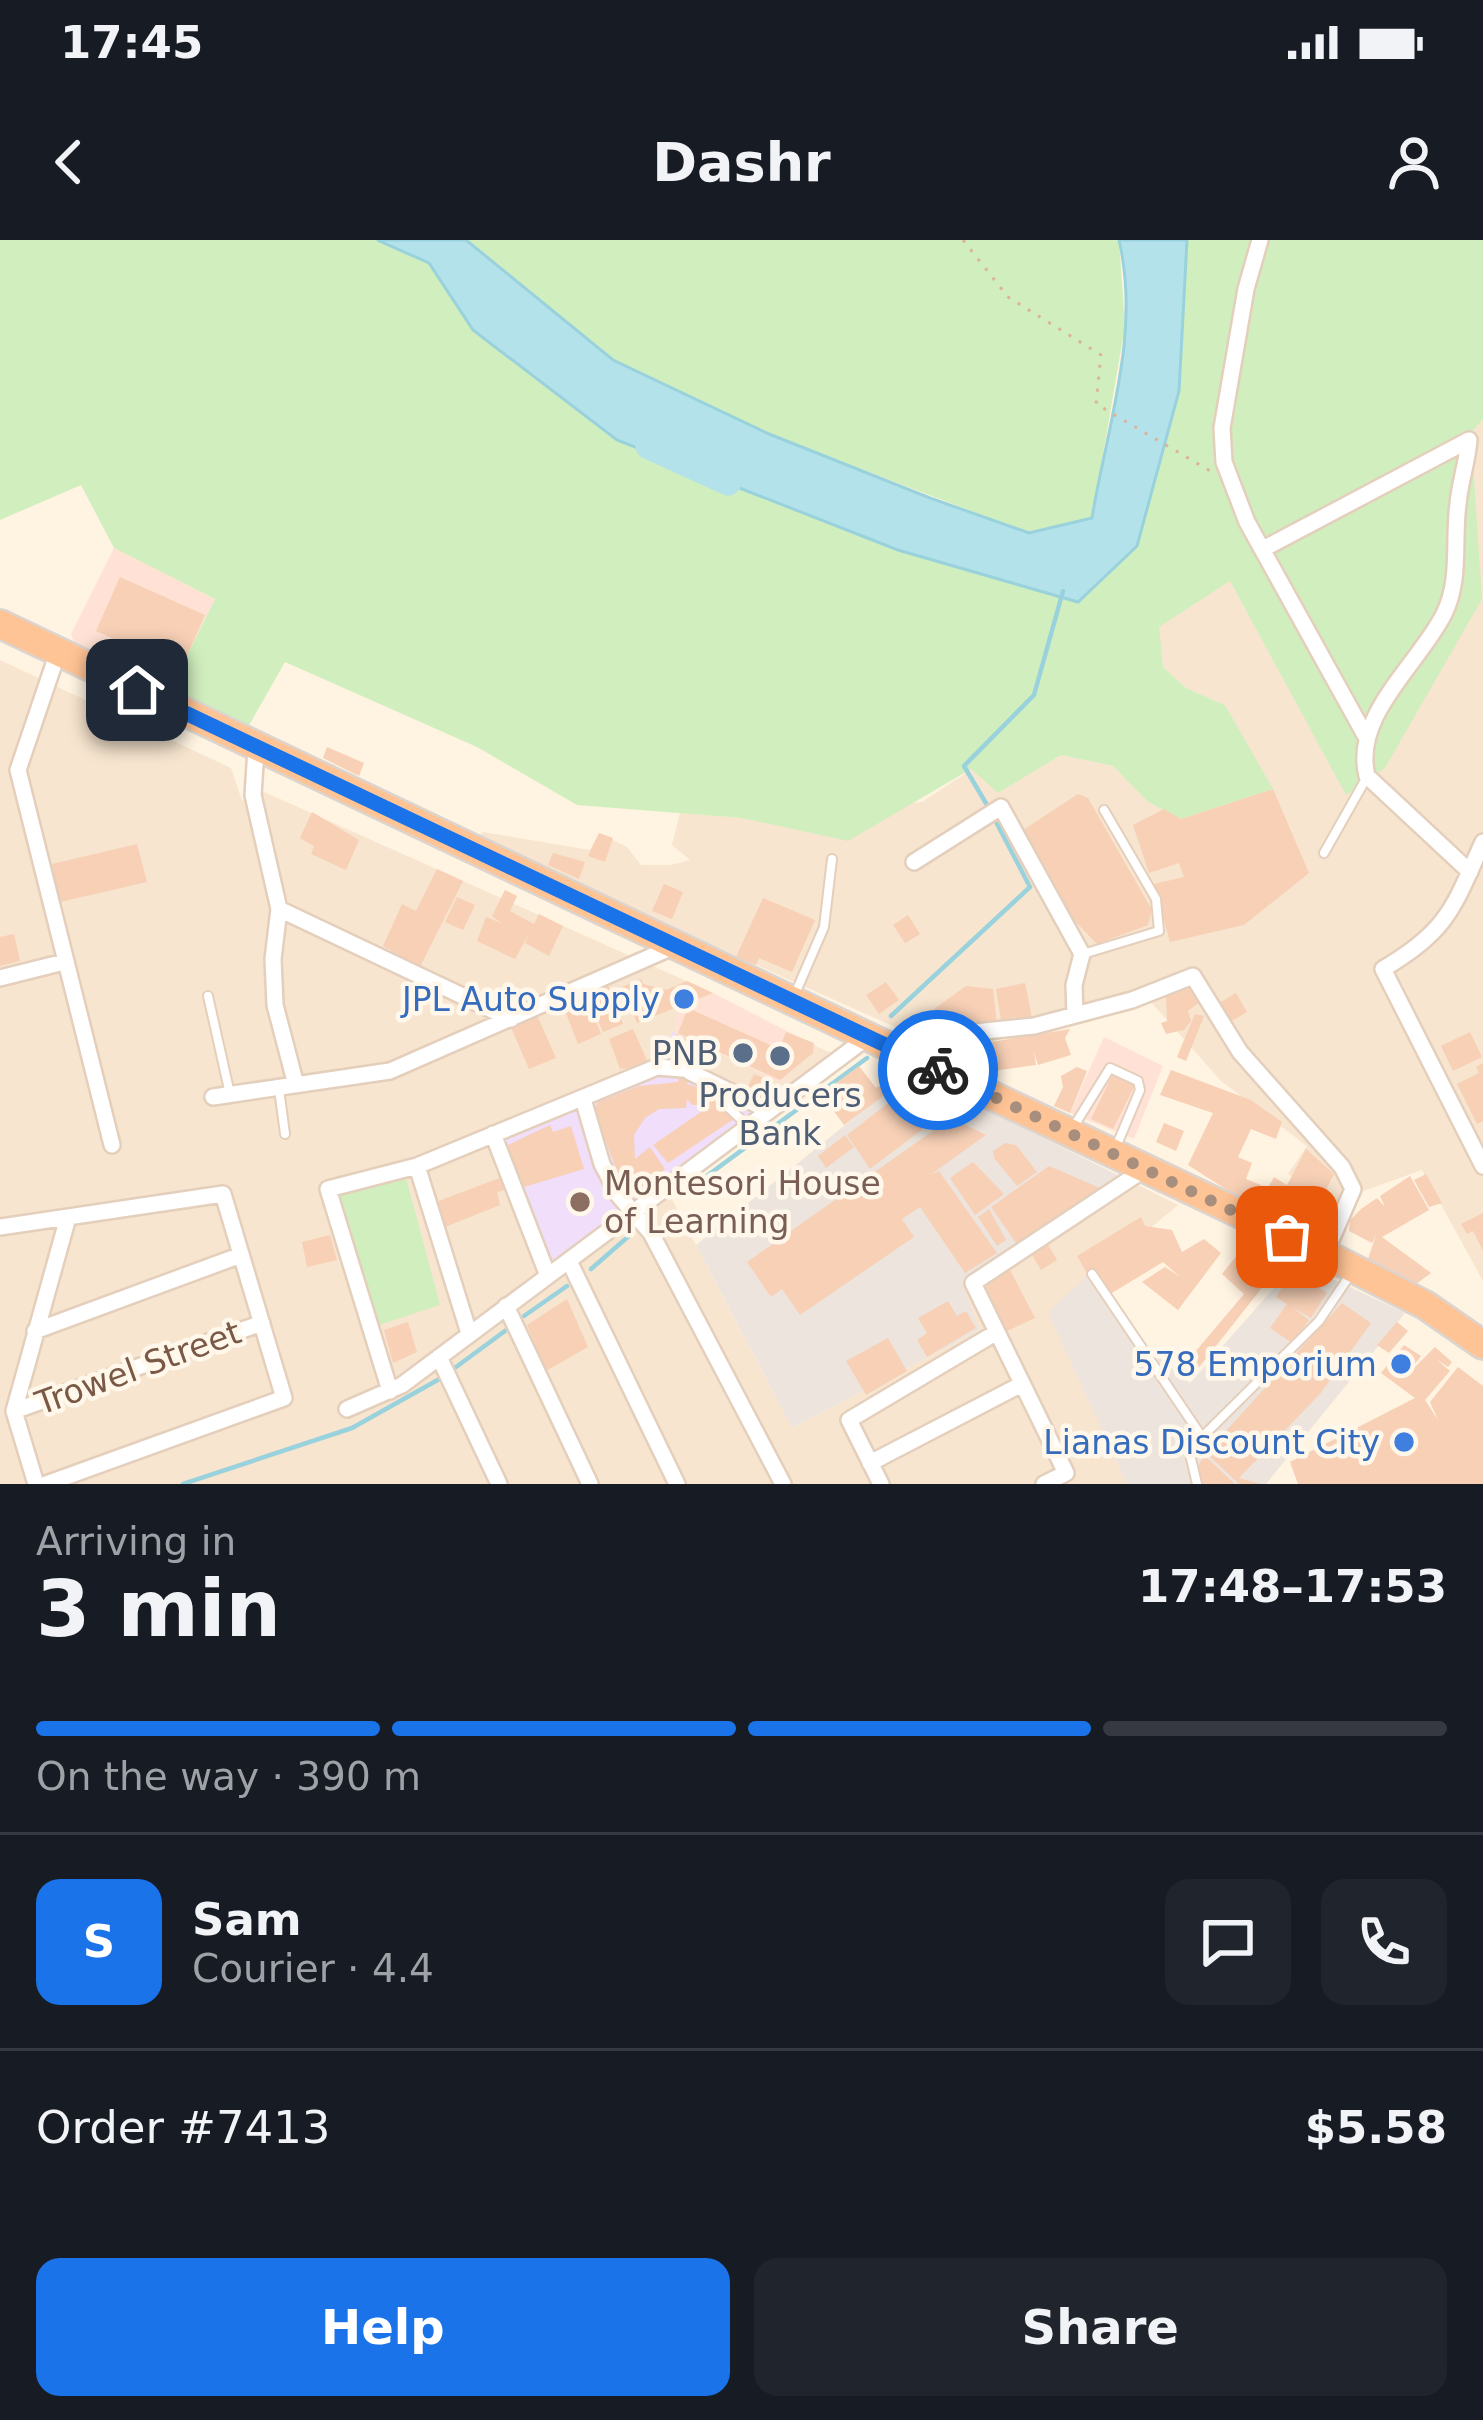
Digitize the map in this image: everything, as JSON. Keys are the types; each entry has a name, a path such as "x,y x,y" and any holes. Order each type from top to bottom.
{"highway":[{"path":"0,624 1325,1254 1483,1345"}],"street":[{"path":"1260,240 1246,289 1222,428 1224,462 1247,522 1365,735 1367,776 1470,872"},
{"path":"1264,548 1469,440 1458,501 1453,588 1445,612 1365,735"},
{"path":"58,652 18,770 112,1145"},
{"path":"256,749 253,795 279,909 273,959 275,1005 287,1086"},
{"path":"914,862 1001,807 1082,954 1074,985 1075,1015"},
{"path":"1483,842 1430,942 1384,969 1483,1166"},
{"path":"279,909 511,1019"},
{"path":"222,1095 390,1071 675,946"},
{"path":"0,978 64,962"},
{"path":"943,1073 961,1043 975,1032 1075,1015 1193,976 1240,1052 1342,1167 1353,1189 1325,1254"},
{"path":"347,1409 390,1391 439,1357 868,1037"},
{"path":"390,1391 328,1189 417,1166 658,1067 686,1071 766,1109"},
{"path":"583,1099 602,1164 650,1233 783,1484"},
{"path":"493,1134 548,1276"},
{"path":"417,1166 469,1334"},
{"path":"1044,1484 1066,1473 974,1282 1145,1169"},
{"path":"0,1227 67,1221 223,1194 284,1398 82,1478 46,1484"},
{"path":"36,1484 14,1411 67,1221"},
{"path":"35,1331 242,1255"},
{"path":"569,1261 676,1484"},
{"path":"506,1306 590,1484"},
{"name":"Trowel Street","path":"14,1411 262,1323"},
{"path":"881,1484 849,1420 997,1332"},
{"path":"439,1357 499,1484"},
{"path":"870,1463 1022,1384"}],"lane":[{"path":"1324,853 1367,776"},
{"path":"1082,954 1159,931 1156,899 1104,810"},
{"path":"791,1001 824,927 832,859"},
{"path":"208,996 222,1095"},
{"path":"1070,1133 1102,1076 1110,1068 1127,1074 1140,1090 1113,1154"},
{"path":"285,1134 287,1086"},
{"path":"732,1091 729,1108 746,1124"},
{"path":"1197,1484 1189,1450 1319,1321 1354,1269"},
{"path":"1092,1274 1202,1437"}],"path":[{"path":"963,240 1008,297 1101,355 1096,404 1106,415 1181,449"}],"shaded area":[{"path":"1483,419 1483,1281 1422,1170 1336,1201 1288,1174 1307,1146 1221,1081 1150,1001 985,1043 962,1057 475,839 483,832 590,850 599,833 627,847 641,865 671,865 690,860 672,845 680,813 742,818 922,802 972,769 998,793 1061,755 1113,766 1148,802 1181,819 1272,790 1225,705 1186,688 1163,667 1158,627 1230,581 1346,794 1471,433"},
{"path":"114,548 215,599 169,692 76,647 71,634"},
{"path":"0,660 231,768 242,801 262,791 713,993 679,1007 778,1081 818,1047 840,1057 667,1190 792,1428 980,1330 960,1282 1124,1178 1178,1205 1049,1313 1127,1484 0,1484"},
{"path":"713,993 818,1047 779,1082 675,1031 679,1006"},
{"name":"Montesori House of Learning","path":"672,1032 713,1050 701,1079 757,1113 549,1264 501,1140 656,1074"},
{"path":"1104,1037 1163,1066 1134,1139 1070,1113"},
{"path":"911,1072 1124,1178 961,1282 980,1330 792,1428 696,1245"},
{"path":"1297,1262 1405,1313 1266,1484 1127,1484 1048,1313 1090,1273 1137,1339 1190,1383"}],"green space":[{"path":"0,240 377,240 429,262 473,330 617,440 898,550 1078,602 1158,458 1179,391 1187,240 1483,240 1483,419 1471,433 1482,599 1385,768 1346,795 1230,581 1159,627 1163,667 1186,688 1225,705 1273,789 1181,819 1148,802 1113,766 1061,755 998,793 971,769 848,841 742,818 577,805 477,747 285,662 248,727 169,692 215,599 114,548 81,485 0,520"},
{"path":"466,240 1119,240 1125,326 1092,518 1029,533 769,434 613,360"},
{"path":"405,1174 440,1305 376,1326 335,1197"}],"water":[{"path":"377,240 466,240 613,360 769,434 1029,533 1092,518 1124,345 1125,275 1119,240 1187,240 1179,391 1137,546 1078,602 898,550 617,440 473,330 429,263"}],"building":[{"path":"120,577 205,615 181,669 96,631"},
{"path":"327,747 364,763 359,776 323,758"},
{"path":"1273,789 1309,873 1244,925 1170,942 1154,884 1184,877 1179,863 1149,873 1133,825 1164,809 1181,819"},
{"path":"1078,794 1088,798 1152,910 1148,925 1097,944 1073,919 1020,832"},
{"path":"312,812 359,840 346,870 311,854 314,846 300,838"},
{"path":"599,833 613,838 605,862 588,856"},
{"path":"137,844 147,882 60,902 52,864"},
{"path":"553,853 585,862 579,879 548,865"},
{"path":"437,869 463,881 420,967 383,946 402,904 416,911"},
{"path":"664,884 683,892 672,919 652,911"},
{"path":"505,890 517,896 510,911 534,924 539,914 563,926 549,956 525,943 530,932 515,959 477,941 486,917 501,923 492,916"},
{"path":"457,897 475,905 463,930 445,922"},
{"path":"763,898 815,920 792,972 759,958 756,965 736,957"},
{"path":"908,915 920,934 905,943 893,925"},
{"path":"14,934 20,961 0,966 0,937"},
{"path":"641,979 643,984 666,990 687,981 713,993 637,1023 622,987"},
{"path":"886,982 899,1000 879,1014 866,995"},
{"path":"1025,983 1033,1023 1016,1026 1015,1017 1001,1020 996,989"},
{"path":"608,985 623,1024 603,1032 587,994"},
{"path":"966,986 993,989 997,1025 940,1036 934,1043 905,1030"},
{"path":"1193,990 1200,1002 1188,1011 1191,1021 1184,1030 1166,1034 1161,1023 1167,1021 1166,995"},
{"path":"1236,993 1247,1012 1228,1023 1217,1004"},
{"path":"585,994 601,1034 578,1044 562,1003"},
{"path":"688,1008 779,1049 786,1032 814,1043 813,1053 780,1080 678,1033"},
{"path":"536,1013 556,1058 529,1069 510,1025"},
{"path":"1195,1014 1204,1016 1186,1061 1177,1057"},
{"path":"633,1029 649,1065 620,1069 609,1039"},
{"path":"1070,1029 1065,1038 1071,1055 1038,1065 1034,1052 1036,1065 977,1073 973,1045"},
{"path":"1470,1032 1482,1057 1453,1071 1441,1046"},
{"path":"676,1034 710,1049 700,1067 693,1063 687,1084 715,1093 715,1103 734,1119 668,1163 653,1145 711,1105 692,1105 687,1099 686,1108 659,1109 645,1118 634,1135 635,1159 650,1147 665,1169 632,1194 617,1171 594,1111 598,1102 639,1086 678,1082 684,1058 668,1050"},
{"path":"1483,1063 1483,1121 1477,1124 1457,1084 1479,1073 1476,1067"},
{"path":"859,1066 876,1088 885,1082 890,1091 844,1125 821,1094"},
{"path":"1077,1067 1087,1071 1070,1113 1054,1106 1063,1087 1061,1076"},
{"path":"1171,1070 1251,1100 1282,1122 1276,1139 1251,1129 1238,1157 1252,1163 1246,1179 1261,1185 1252,1206 1188,1165 1213,1113 1160,1095"},
{"path":"754,1074 777,1084 761,1099 745,1092"},
{"path":"1113,1074 1135,1085 1113,1129 1091,1119"},
{"path":"901,1093 944,1113 870,1169 847,1135"},
{"path":"951,1118 986,1135 930,1175 939,1171 997,1253 965,1273 920,1207 902,1219 914,1237 800,1315 782,1289 771,1297 747,1262"},
{"path":"1164,1123 1184,1131 1176,1151 1156,1142"},
{"path":"550,1125 553,1132 571,1126 584,1169 521,1188 508,1145"},
{"path":"845,1135 854,1147 826,1168 818,1156"},
{"path":"1005,1143 1016,1145 1037,1172 1017,1186 994,1158 993,1151"},
{"path":"1306,1149 1334,1174 1321,1200 1331,1203 1317,1230 1260,1202 1274,1177 1287,1185"},
{"path":"973,1162 1004,1194 975,1215 950,1178"},
{"path":"1049,1166 1100,1188 1016,1243 991,1207"},
{"path":"1426,1174 1442,1203 1429,1207 1414,1180"},
{"path":"505,1176 509,1189 497,1192 500,1205 440,1229 433,1203"},
{"path":"1410,1176 1429,1210 1382,1237 1431,1273 1416,1284 1368,1259 1376,1235 1372,1243 1349,1231 1350,1220 1361,1209 1377,1198 1385,1207 1380,1196"},
{"path":"989,1209 1006,1240 997,1246 978,1217"},
{"path":"1483,1213 1483,1251 1473,1231 1467,1234 1461,1224"},
{"path":"1141,1217 1145,1226 1172,1230 1182,1252 1204,1239 1221,1253 1178,1310 1142,1282 1165,1267 1180,1277 1163,1262 1102,1299 1077,1256"},
{"path":"330,1235 337,1260 307,1267 302,1242"},
{"path":"1047,1243 1057,1260 1041,1270 1031,1253"},
{"path":"1238,1254 1269,1279 1189,1380 1179,1371 1244,1294 1222,1274"},
{"path":"1009,1268 1035,1318 1007,1331 984,1282"},
{"path":"1292,1272 1327,1293 1311,1318 1292,1307 1309,1320 1292,1343 1270,1328 1287,1304 1276,1297"},
{"path":"567,1299 588,1347 546,1371 527,1325"},
{"path":"948,1301 957,1316 966,1311 976,1328 927,1357 917,1340 927,1333 918,1318"},
{"path":"1342,1303 1371,1323 1320,1394 1239,1478 1261,1484 1239,1484 1206,1453"},
{"path":"408,1322 417,1352 393,1363 384,1330"},
{"path":"1397,1322 1408,1331 1389,1353 1377,1345"},
{"path":"888,1338 907,1371 866,1395 846,1361"},
{"name":"Lianas Discount City","path":"1404,1345 1421,1356 1404,1378 1435,1347 1452,1362 1448,1367 1436,1359 1450,1371 1425,1400 1438,1420 1430,1402 1458,1367 1483,1386 1483,1484 1298,1484 1290,1462 1415,1398 1381,1373"},
{"path":"1204,1455 1235,1484 1199,1484 1194,1475"}],"waterway":[{"path":"649,446 728,482"},
{"path":"987,805 964,766 1034,695 1063,591"},
{"path":"891,1016 1030,887 994,818"},
{"path":"681,1195 867,1058"},
{"path":"591,1269 630,1235"},
{"path":"524,1316 567,1286"},
{"path":"452,1370 509,1328"},
{"path":"183,1484 352,1428 443,1377"}],"way so far":[{"path":"938,1070 1287,1237"}],"place":[{"name":"JPL Auto Supply","path":"684,999"},
{"name":"PNB","path":"743,1053"},
{"name":"Producers Bank","path":"780,1056"},
{"name":"Montesori House of Learning","path":"580,1202"},
{"name":"578 Emporium","path":"1401,1364"},
{"name":"Lianas Discount City","path":"1404,1442"}],"route":[{"path":"137,690 938,1070"}]}
